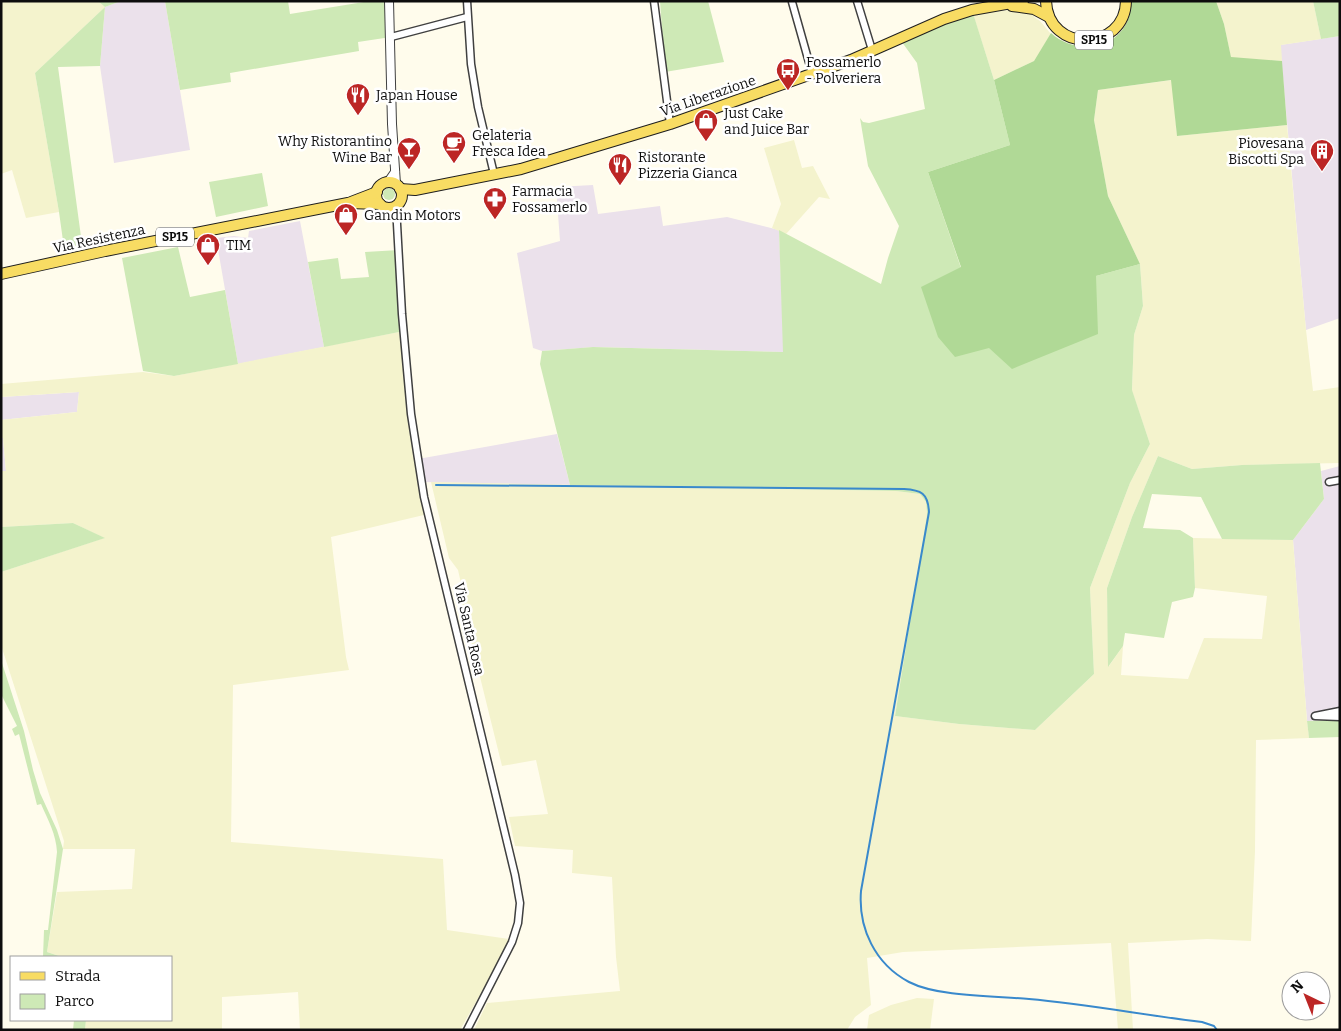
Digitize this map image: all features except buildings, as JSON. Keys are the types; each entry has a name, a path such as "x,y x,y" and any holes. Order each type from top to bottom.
{"main road":[{"name":"Via Liberazione","path":"377,192 380,186 415,190 552,160 670,124 851,60 944,19 972,10 1023,1"},
{"path":"1046,1 1049,17"},
{"name":"SP15","path":"1049,17 1055,27 1074,39 1086,41 1098,39 1116,27 1122,17 1126,1"},
{"name":"Via Liberazione","path":"1003,6 1020,6 1034,9 1049,17"},
{"path":"393,207 401,201 396,188"},
{"path":"377,192 376,196 380,204"},
{"name":"Via Resistenza","path":"1,274 114,249 350,202 377,192"},
{"name":"Via Resistenza","path":"350,202 380,204"},
{"name":"SP15","path":"380,204 393,207"}],"street":[{"path":"390,1 392,124 396,188"},
{"path":"467,1 471,64 478,107 494,174"},
{"path":"654,1 670,124"},
{"path":"857,1 872,50"},
{"path":"792,2 812,73"},
{"path":"390,37 467,17"},
{"name":"Via Santa Rosa","path":"393,207 397,221 402,314 411,414 424,497 520,903 518,923 512,942 467,1030"},
{"path":"1329,482 1340,480"},
{"path":"1340,711 1313,716 1340,717"}],"shaded area":[{"path":"121,1 165,1 190,150 114,163 100,66 105,7"},
{"path":"1340,36 1340,318 1306,330 1280,45"},
{"path":"593,185 598,214 660,206 663,226 727,217 779,230 784,352 594,347 542,351 533,348 517,253 560,241 556,187"},
{"path":"300,221 324,347 238,364 216,238 234,236 248,238 249,231"},
{"path":"79,392 77,412 1,420 1,397"},
{"path":"557,434 570,485 422,482 418,459"},
{"path":"1,438 3,438 6,471 1,471"},
{"path":"1340,466 1340,720 1307,721 1293,540 1324,499 1321,471"}],"green space":[{"path":"1,1 98,1 105,7 35,73 59,212 26,218 12,170 1,174"},
{"path":"98,1 121,1 105,7"},
{"path":"165,1 288,1 290,14 370,1 389,1 391,37 358,42 359,51 230,73 231,82 180,90"},
{"path":"660,1 708,1 724,62 665,72"},
{"path":"1131,1 1216,1 1224,24 1231,57 1282,61 1287,125 1177,136 1171,80 1098,90 1094,120 1108,196 1140,264 1096,276 1098,334 1012,369 989,348 955,357 938,337 921,287 961,267 928,172 1010,145 994,80 1034,61 1051,33 1060,40 1080,46 1091,46 1111,40 1126,24 1130,13"},
{"path":"1216,1 1313,1 1321,39 1281,45 1282,61 1231,58 1224,24"},
{"path":"1313,1 1340,1 1340,36 1321,39"},
{"path":"105,7 100,66 58,67 82,244 64,248 35,73"},
{"path":"972,10 994,80 1010,145 928,172 961,268 1096,276 1140,264 1143,306 1134,335 1132,390 1150,444 1130,483 1090,588 1094,674 1035,730 959,724 895,716 927,514 926,502 920,494 896,491 570,485 540,364 542,351 593,347 783,352 779,230 881,284 899,226 868,166 860,118 863,122 869,123 925,109 917,63 899,38"},
{"path":"1009,10 1033,12 1034,17 1051,34 1034,61 994,80 973,14"},
{"path":"1172,80 1177,136 1287,125 1313,391 1340,387 1340,463 1242,465 1192,469 1158,456 1132,517 1107,588 1109,666 1123,646 1121,675 1188,679 1204,638 1262,639 1267,596 1195,588 1193,538 1293,540 1309,738 1256,740 1255,851 1251,941 1207,939 1128,943 1133,1030 1118,1030 1111,943 903,952 867,958 871,1005 855,1017 847,1030 474,1030 487,1003 620,991 616,957 612,877 572,873 573,850 515,846 509,817 548,814 536,760 502,766 461,600 463,592 458,570 449,558 431,482 896,491 920,494 926,502 927,514 895,716 959,724 1035,730 1094,674 1090,588 1130,483 1150,444 1132,391 1134,335 1143,306 1140,264 1108,196 1094,120 1098,90"},
{"path":"794,140 802,168 813,166 830,199 819,197 786,234 772,228 781,204 764,148"},
{"path":"262,173 268,206 216,217 209,182"},
{"path":"391,188 394,189 394,199 387,200 384,199 383,192 384,189"},
{"path":"178,247 190,297 225,290 238,364 174,376 143,371 122,258"},
{"path":"399,250 404,331 324,347 308,262 338,258 341,279 369,277 365,252"},
{"path":"404,331 411,414 428,514 331,537 349,670 233,685 231,842 443,859 447,930 509,939 508,946 460,1030 300,1030 298,992 222,997 222,1030 85,1030 86,1021 172,1021 172,956 59,956 47,952 57,892 132,889 135,849 63,849 64,841 1,645 1,572 104,538 73,523 1,527 1,471 6,471 3,438 1,438 1,420 77,412 79,392 1,397 1,384 143,372 174,376"},
{"path":"1158,456 1192,469 1242,465 1320,463 1324,499 1293,540 1222,539 1201,497 1152,494 1143,528 1180,530 1193,538 1195,588 1193,597 1172,602 1164,638 1125,633 1123,646 1108,667 1107,588 1132,517"},
{"path":"73,523 105,538 1,572 1,527"},
{"path":"1,660 24,731 40,793 57,830 63,849 47,952 59,956 43,956 44,930 48,930 57,852 55,839 41,804 37,805 19,734 15,736 12,729 17,726 1,694"},
{"path":"1340,720 1340,737 1309,738 1307,721"},
{"path":"917,998 934,999 930,1030 867,1030 869,1015 891,1005"},
{"path":"74,1021 86,1021 85,1030 73,1030"}],"waterway":[{"path":"436,485 904,489 915,490 922,494 927,501 929,512 861,891 862,918 871,944 878,955 897,974 909,982 935,991 1050,1001 1202,1022 1214,1026 1217,1030"}],"place":[{"name":"Fossamerlo - Polveriera","path":"788,91"},
{"name":"Japan House","path":"358,116"},
{"name":"Just Cake and Juice Bar","path":"706,142"},
{"name":"Gelateria Fresca Idea","path":"454,164"},
{"name":"Why Ristorantino Wine Bar","path":"409,170"},
{"name":"Piovesana Biscotti Spa","path":"1322,172"},
{"name":"Ristorante Pizzeria Gianca","path":"620,186"},
{"name":"Farmacia Fossamerlo","path":"495,220"},
{"name":"Gandin Motors","path":"346,236"},
{"name":"TIM","path":"208,266"}]}
